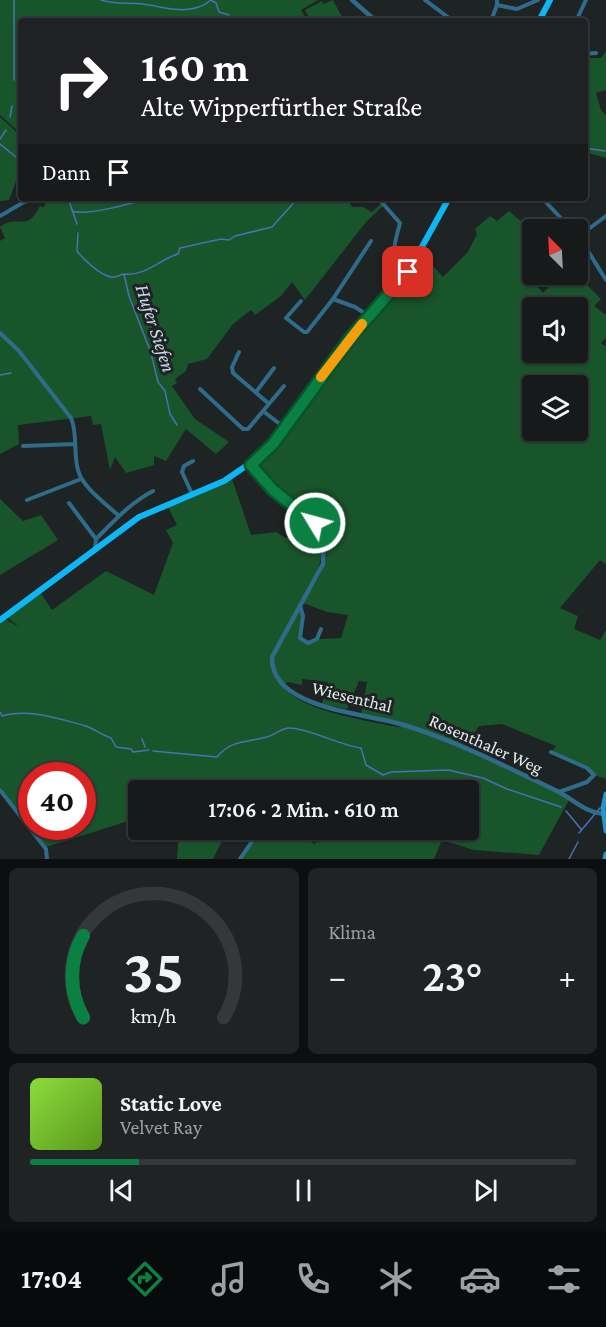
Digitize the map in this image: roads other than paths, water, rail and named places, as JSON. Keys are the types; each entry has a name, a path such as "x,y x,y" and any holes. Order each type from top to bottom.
{"main road":[{"path":"541,18 550,0"},
{"path":"0,620 147,513 224,481 251,465 265,453 286,428 330,364 408,272 447,201"},
{"path":"606,794 602,809 606,831"},
{"path":"605,859 606,854"}],"street":[{"path":"352,0 373,18"},
{"path":"425,0 449,18"},
{"path":"492,18 497,3 518,9 538,0"},
{"path":"577,18 586,0"},
{"path":"588,54 596,53"},
{"path":"0,216 28,201"},
{"path":"381,201 400,223 394,257 396,263 408,272"},
{"path":"546,201 562,219"},
{"path":"588,229 606,216"},
{"path":"301,301 286,318 307,332 333,299 371,241"},
{"path":"588,252 606,280"},
{"path":"333,299 355,307 369,316"},
{"path":"0,333 18,351 71,418 75,429 75,444 81,478 119,516"},
{"path":"239,352 232,367 233,373 268,403"},
{"path":"255,392 274,368"},
{"path":"200,389 243,429 248,429 284,386"},
{"path":"263,411 286,428"},
{"path":"23,446 75,444"},
{"path":"192,494 182,472 184,466 193,461"},
{"name":"Wiesenthal","path":"251,465 279,496 312,520 320,530 325,555 323,564 272,657 272,667 284,685 297,697 401,724"},
{"path":"27,500 81,478"},
{"path":"95,549 96,539 119,516 138,499 153,491"},
{"path":"69,503 96,539"},
{"path":"300,604 303,616 300,638 308,643 317,639 321,629"},
{"name":"Rosenthaler Weg","path":"401,724 474,750 559,792 591,812 602,809"},
{"name":"Rosenthaler Weg","path":"551,752 587,768 594,774 587,782 559,792"},
{"path":"0,790 46,849 47,859"},
{"path":"240,859 253,840"}],"waterway":[{"path":"14,0 14,80"},
{"path":"101,0 178,10 195,8 211,0"},
{"path":"211,0 216,3 219,12 229,15"},
{"path":"10,117 12,106"},
{"path":"0,139 6,130"},
{"name":"Hufer Siefen","path":"0,144 18,159"},
{"path":"588,148 605,151"},
{"name":"Hufer Siefen","path":"69,201 77,224"},
{"path":"72,211 98,211 137,201"},
{"path":"125,274 146,270 178,254 180,248 221,239 229,240 235,236 272,227 295,201"},
{"name":"Hufer Siefen","path":"78,233 77,251 88,263 107,276 114,277 124,274 129,296 151,353 158,382 165,391 170,414 177,425"},
{"path":"0,375 11,373"},
{"path":"0,712 2,716 22,713 66,720 86,726 111,738 116,747 131,749 133,752 149,750"},
{"path":"153,751 217,757 228,747 267,737 286,728 297,729 361,748 366,765 383,775 391,772 448,770 483,778 507,789 561,807"},
{"path":"142,739 145,747"},
{"path":"579,833 600,808"},
{"path":"566,811 581,829"},
{"path":"569,859 578,842"}]}
